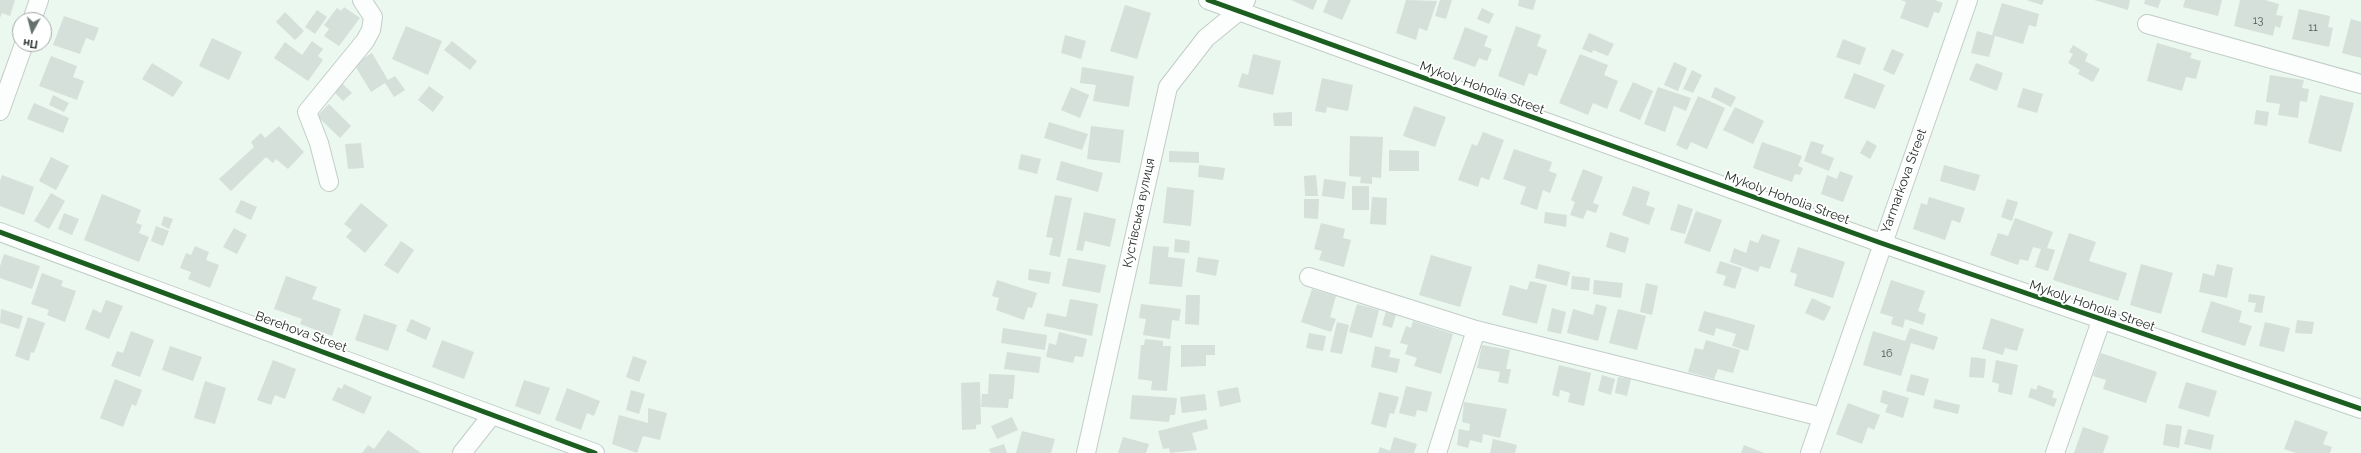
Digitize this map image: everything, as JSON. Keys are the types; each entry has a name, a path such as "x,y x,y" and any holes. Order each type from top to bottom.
{"street":[{"path":"35,12 39,0"},
{"path":"329,182 319,143 307,112 365,41 371,30 373,17 362,0"},
{"name":"Mykoly Hoholia Street","path":"1208,0 1242,6 1881,243 2101,321 2361,410"},
{"name":"Yarmarkova Street","path":"1810,453 1881,243 1968,0"},
{"name":"Кустівська вулиця","path":"1086,453 1168,87 1206,38 1242,6"},
{"path":"2147,24 2361,84"},
{"path":"0,111 21,52"},
{"name":"Berehova Street","path":"0,232 595,453"},
{"path":"1309,277 1476,330 1822,417"},
{"path":"2055,453 2101,321"},
{"path":"1437,453 1476,330"},
{"path":"462,453 492,415"}],"building":[{"path":"0,0 15,0 10,16 2,13 0,18"},
{"path":"1291,0 1317,0 1313,10"},
{"path":"1328,0 1351,0 1342,20 1323,12"},
{"path":"1406,0 1437,1 1427,31 1419,28 1416,40 1396,33"},
{"path":"1440,0 1452,0 1446,19 1435,16"},
{"path":"1519,0 1536,0 1533,10 1518,6"},
{"path":"1901,0 1935,0 1943,3 1939,13 1934,12 1928,28 1900,18 1906,2"},
{"path":"2026,0 2044,0 2042,5"},
{"path":"2094,0 2130,0 2128,10"},
{"path":"2145,0 2161,0 2158,8 2144,4"},
{"path":"2185,0 2222,0 2218,16 2183,7"},
{"path":"2240,0 2265,0 2279,4 2276,15 2283,16 2280,28 2275,26 2273,36 2234,26"},
{"path":"2002,3 2039,14 2036,27 2029,25 2023,44 1992,35"},
{"path":"1125,5 1151,13 1137,59 1110,51"},
{"path":"344,7 360,18 339,46 324,36 329,29 324,25 337,8 341,11"},
{"path":"1482,8 1494,14 1489,24 1477,19"},
{"path":"2299,9 2330,16 2328,27 2333,28 2329,47 2292,39"},
{"path":"317,10 327,17 315,34 305,27"},
{"path":"285,12 304,31 295,40 276,22"},
{"path":"64,16 99,28 94,41 86,38 80,54 53,45"},
{"path":"2351,19 2361,22 2361,58 2342,53"},
{"path":"406,26 442,41 428,75 392,59"},
{"path":"1516,26 1541,35 1537,46 1547,50 1537,76 1529,73 1524,86 1498,76"},
{"path":"1465,27 1488,36 1484,46 1492,49 1487,61 1479,58 1475,67 1453,59"},
{"path":"1977,31 1995,36 1989,57 1971,53"},
{"path":"1589,33 1614,44 1608,56 1593,50 1592,53 1582,49"},
{"path":"1065,35 1086,41 1081,59 1061,53"},
{"path":"212,38 242,52 229,80 199,66"},
{"path":"1843,39 1866,48 1860,65 1836,57"},
{"path":"312,41 323,49 318,56 323,60 308,81 274,58 285,42 302,55"},
{"path":"452,41 477,61 470,70 444,50"},
{"path":"2157,43 2192,53 2190,58 2201,61 2196,79 2186,77 2182,91 2147,81"},
{"path":"2073,45 2088,54 2085,61 2100,69 2093,82 2078,74 2080,70 2068,63 2073,54 2069,52"},
{"path":"1892,49 1904,54 1894,75 1883,70"},
{"path":"372,53 388,80 395,76 405,90 394,97 385,83 371,92 354,64"},
{"path":"1253,54 1281,61 1273,95 1238,87 1242,73 1248,75"},
{"path":"1580,54 1608,65 1604,75 1618,81 1607,109 1593,103 1588,115 1559,103"},
{"path":"51,56 77,66 73,77 84,81 77,100 39,86"},
{"path":"1674,62 1687,68 1678,91 1664,85"},
{"path":"152,63 183,82 173,97 142,79"},
{"path":"1976,63 2003,73 1997,91 1969,80"},
{"path":"1082,67 1134,76 1129,107 1093,101 1096,85 1080,83"},
{"path":"1692,70 1702,75 1693,93 1683,89"},
{"path":"1854,73 1885,85 1875,109 1844,98"},
{"path":"2270,75 2304,80 2302,88 2309,89 2307,102 2300,101 2298,118 2278,115 2280,104 2266,102"},
{"path":"1322,78 1353,85 1348,111 1327,107 1326,113 1315,111"},
{"path":"341,82 352,93 343,101 332,90"},
{"path":"1633,82 1653,91 1640,120 1619,111"},
{"path":"429,86 444,97 433,112 418,100"},
{"path":"1071,87 1089,95 1080,118 1061,110"},
{"path":"1658,87 1691,98 1686,111 1674,106 1665,132 1644,124"},
{"path":"1715,87 1736,97 1731,107 1711,97"},
{"path":"2023,88 2043,94 2037,113 2017,107"},
{"path":"53,95 69,103 64,112 49,105"},
{"path":"2320,95 2354,103 2341,152 2308,143"},
{"path":"1698,96 1725,108 1707,149 1691,142 1687,150 1676,145"},
{"path":"34,103 69,118 63,133 27,119"},
{"path":"329,104 351,126 340,138 317,116"},
{"path":"1414,106 1446,117 1435,147 1403,136"},
{"path":"1735,107 1764,121 1753,144 1723,130"},
{"path":"2256,110 2269,112 2267,126 2254,124"},
{"path":"1292,112 1292,126 1274,126 1273,113"},
{"path":"1049,122 1088,134 1082,150 1044,138"},
{"path":"279,126 304,152 288,169 276,159 273,163 266,157 231,191 219,179 254,147 251,142 261,133 265,138"},
{"path":"1091,126 1124,130 1120,163 1087,159"},
{"path":"1483,132 1504,140 1489,180 1481,177 1478,187 1458,180 1472,144 1477,146"},
{"path":"1350,136 1383,137 1381,178 1372,177 1372,184 1360,183 1361,177 1349,176"},
{"path":"1867,140 1877,146 1870,159 1860,153"},
{"path":"1811,141 1824,145 1821,153 1834,158 1829,171 1804,161"},
{"path":"1762,142 1802,156 1798,166 1803,168 1800,175 1795,174 1792,182 1753,168"},
{"path":"361,143 364,168 348,169 345,144"},
{"path":"1514,149 1552,162 1549,171 1557,174 1550,193 1543,190 1537,210 1520,204 1526,187 1503,179"},
{"path":"1389,150 1419,151 1419,171 1389,171"},
{"path":"1169,151 1199,152 1199,163 1169,162"},
{"path":"1021,154 1041,159 1037,174 1018,169"},
{"path":"51,157 69,166 56,190 39,181"},
{"path":"1061,161 1103,173 1098,192 1056,180"},
{"path":"1199,165 1225,168 1223,180 1198,177"},
{"path":"1944,165 1980,175 1975,191 1940,181"},
{"path":"1583,169 1603,177 1593,203 1599,205 1596,213 1587,210 1583,219 1570,215 1575,202 1571,200"},
{"path":"1840,171 1853,176 1843,202 1821,194 1827,175 1837,179"},
{"path":"2,175 34,187 24,215 0,206 0,181"},
{"path":"1316,175 1318,196 1305,196 1304,176"},
{"path":"1324,179 1346,182 1344,199 1322,196"},
{"path":"1352,186 1369,186 1369,210 1352,210"},
{"path":"1633,186 1650,192 1646,205 1655,208 1649,225 1622,215"},
{"path":"1167,187 1194,190 1191,226 1163,223"},
{"path":"51,193 65,201 49,229 34,221"},
{"path":"102,194 141,210 136,223 142,225 139,233 149,237 139,262 84,240"},
{"path":"1055,195 1072,198 1060,257 1049,255 1053,238 1046,237"},
{"path":"1372,197 1387,198 1386,225 1370,224"},
{"path":"1929,197 1965,208 1960,223 1952,220 1945,240 1913,229 1921,203 1927,205"},
{"path":"1304,199 1319,199 1318,219 1304,218"},
{"path":"2007,199 2018,202 2012,221 2001,217"},
{"path":"241,200 257,207 251,220 235,212"},
{"path":"361,203 388,225 365,253 346,237 352,230 344,224"},
{"path":"1678,204 1693,209 1685,234 1670,230"},
{"path":"1696,211 1722,220 1710,252 1684,243"},
{"path":"1084,212 1116,219 1110,247 1085,241 1083,251 1076,250"},
{"path":"1545,212 1567,215 1566,227 1544,223"},
{"path":"64,213 79,219 72,235 58,229"},
{"path":"164,216 173,219 169,229 161,225"},
{"path":"2015,218 2053,232 2047,248 2055,250 2048,271 2035,267 2041,249 2033,247 2028,261 2020,259 2018,265 1990,255 1998,233 2008,236"},
{"path":"1321,223 1345,229 1343,238 1351,240 1344,267 1319,260 1322,251 1314,249"},
{"path":"156,226 169,231 163,246 151,241"},
{"path":"234,228 247,235 237,254 223,247"},
{"path":"1610,232 1629,238 1625,253 1606,247"},
{"path":"2069,233 2096,242 2089,261 2127,273 2118,301 2053,280"},
{"path":"1762,234 1780,240 1770,269 1760,266 1758,272 1730,262 1734,248 1746,253 1750,240 1758,243"},
{"path":"1175,239 1190,241 1189,253 1174,252"},
{"path":"401,241 414,250 398,274 384,265"},
{"path":"195,246 209,252 206,260 219,265 210,288 188,279 191,272 180,268 186,253 191,255"},
{"path":"1153,246 1169,247 1168,257 1185,259 1182,287 1149,284"},
{"path":"1798,247 1845,262 1833,298 1794,286 1797,274 1790,272"},
{"path":"4,254 40,266 32,289 0,278 0,266"},
{"path":"1431,255 1472,267 1460,307 1419,295"},
{"path":"1198,257 1219,260 1216,276 1196,272"},
{"path":"1068,258 1106,265 1100,293 1062,286"},
{"path":"1720,261 1742,268 1735,289 1723,285 1726,276 1716,273"},
{"path":"1538,264 1570,272 1567,286 1535,278"},
{"path":"2141,264 2173,273 2161,314 2130,305"},
{"path":"2217,264 2233,268 2227,298 2199,292 2203,273 2214,276"},
{"path":"1029,269 1051,272 1049,284 1028,280"},
{"path":"42,273 63,281 61,286 76,291 65,322 47,315 49,310 31,304"},
{"path":"286,276 317,287 312,299 341,309 332,336 300,324 302,319 274,309"},
{"path":"1572,276 1590,278 1589,291 1571,289"},
{"path":"997,280 1037,293 1032,308 1028,307 1024,320 996,310 999,298 992,296"},
{"path":"1594,280 1623,283 1621,298 1593,294"},
{"path":"1891,280 1925,291 1918,311 1926,314 1923,325 1905,319 1903,328 1891,324 1893,317 1880,313"},
{"path":"1530,281 1547,285 1537,324 1502,315 1510,285 1527,290"},
{"path":"1646,283 1658,286 1652,315 1640,312"},
{"path":"1312,289 1336,296 1330,317 1336,319 1331,332 1301,322"},
{"path":"2249,294 2265,296 2262,313 2254,312 2256,303 2248,302"},
{"path":"1186,295 1200,295 1199,325 1185,324"},
{"path":"1812,298 1831,307 1824,321 1805,313"},
{"path":"1070,299 1098,304 1092,336 1044,326 1047,313 1066,317"},
{"path":"106,300 123,306 109,339 85,329 93,309 101,313"},
{"path":"2211,301 2242,311 2239,322 2252,326 2245,346 2201,332"},
{"path":"1141,304 1181,309 1179,321 1172,320 1170,339 1143,335 1146,319 1139,318"},
{"path":"1357,304 1379,310 1372,338 1349,332"},
{"path":"1596,304 1607,307 1598,341 1567,333 1573,309 1593,315"},
{"path":"1387,308 1397,311 1392,328 1382,325"},
{"path":"1552,308 1566,312 1561,334 1547,331"},
{"path":"1,309 23,316 19,329 0,323"},
{"path":"1618,309 1646,316 1637,350 1609,343"},
{"path":"1704,311 1755,325 1748,351 1732,346 1736,334 1716,328 1714,336 1698,331"},
{"path":"364,314 397,325 388,351 355,340"},
{"path":"28,317 45,323 34,353 31,352 29,361 15,356"},
{"path":"1991,318 2024,329 2017,351 2005,348 2003,355 1982,349"},
{"path":"411,319 431,328 426,340 406,331"},
{"path":"2297,320 2314,322 2312,334 2295,333"},
{"path":"1413,321 1453,334 1441,374 1414,366 1417,358 1405,354 1408,345 1400,343 1406,326 1411,328"},
{"path":"1337,322 1349,325 1342,354 1330,352"},
{"path":"2265,322 2290,328 2284,352 2259,346"},
{"path":"1003,328 1047,335 1045,350 1001,343"},
{"path":"1910,328 1938,337 1934,350 1911,343 1901,376 1863,365 1873,331 1905,341"},
{"path":"131,331 154,340 140,377 111,366 117,351 123,353"},
{"path":"1059,332 1087,339 1083,357 1075,356 1073,363 1046,357 1049,343 1056,345"},
{"path":"1309,333 1326,336 1323,351 1306,348"},
{"path":"1145,339 1163,341 1163,346 1171,346 1167,391 1151,390 1152,381 1138,379 1141,345 1144,345"},
{"path":"442,340 474,352 464,379 432,367"},
{"path":"1706,340 1740,350 1733,373 1718,369 1714,379 1688,372 1695,348 1703,350"},
{"path":"1181,345 1215,345 1215,355 1206,355 1206,366 1181,367"},
{"path":"1482,345 1510,350 1506,369 1511,369 1508,384 1498,382 1500,372 1477,368"},
{"path":"170,346 202,357 193,381 162,370"},
{"path":"1375,346 1391,350 1389,357 1400,359 1397,373 1371,367"},
{"path":"1007,352 1041,357 1039,373 1004,369"},
{"path":"2101,353 2157,372 2146,403 2103,389 2106,380 2093,376"},
{"path":"633,356 647,361 639,382 626,377"},
{"path":"1971,357 1986,359 1984,378 1969,377"},
{"path":"273,360 296,369 285,399 275,395 271,405 257,400"},
{"path":"1996,360 2018,365 2012,395 1998,392 1999,384 1992,382"},
{"path":"1559,365 1591,373 1584,406 1568,402 1570,393 1560,390 1559,397 1552,395"},
{"path":"989,374 1015,375 1013,399 1009,399 1008,408 981,407 982,394 988,394"},
{"path":"1911,374 1929,379 1924,396 1906,391"},
{"path":"1602,375 1615,379 1611,395 1598,391"},
{"path":"1618,377 1631,379 1627,396 1615,393"},
{"path":"115,379 142,390 136,406 132,404 123,427 100,418"},
{"path":"524,380 550,388 540,415 515,406"},
{"path":"205,381 226,388 215,424 194,418"},
{"path":"980,382 981,424 976,425 976,429 962,430 961,383"},
{"path":"2186,382 2217,391 2209,417 2178,408"},
{"path":"344,384 372,397 364,414 332,400 338,387 342,389"},
{"path":"2038,385 2054,391 2052,397 2057,399 2054,407 2028,397 2031,388 2036,390"},
{"path":"1406,386 1432,392 1427,412 1417,410 1415,417 1399,413"},
{"path":"1238,387 1241,402 1220,407 1217,391"},
{"path":"567,388 600,401 594,416 587,413 581,430 555,420"},
{"path":"631,390 645,394 639,414 626,410"},
{"path":"1883,390 1909,398 1903,418 1885,412 1888,405 1880,402"},
{"path":"1379,392 1399,397 1394,414 1390,413 1386,428 1371,424"},
{"path":"1205,394 1207,410 1182,413 1180,397"},
{"path":"1132,395 1177,398 1175,415 1170,415 1169,422 1130,419"},
{"path":"1935,399 1960,405 1958,414 1933,408"},
{"path":"1464,402 1507,409 1500,438 1483,434 1482,443 1470,440 1468,448 1457,445 1459,429 1469,431 1470,424 1462,422"},
{"path":"1848,403 1880,415 1874,430 1868,427 1862,444 1836,434"},
{"path":"648,408 667,413 660,440 643,436 637,453 612,444 619,415 648,423"},
{"path":"1012,417 1018,430 997,439 991,426"},
{"path":"1206,419 1208,429 1192,433 1197,450 1170,453 1169,448 1163,449 1158,431"},
{"path":"2295,420 2328,432 2323,444 2332,447 2330,453 2296,453 2284,449"},
{"path":"2166,424 2182,426 2179,448 2163,445"},
{"path":"2083,427 2109,436 2103,453 2074,453"},
{"path":"2188,429 2214,435 2211,450 2184,444"},
{"path":"388,430 421,453 362,453 368,445 374,449"},
{"path":"1022,431 1055,439 1051,453 1016,453"},
{"path":"1123,437 1149,444 1146,453 1118,453"},
{"path":"1394,437 1417,444 1414,453 1378,453 1380,447 1390,451"},
{"path":"1493,439 1517,445 1515,453 1490,453"},
{"path":"1004,444 1007,453 991,453 989,449"},
{"path":"1744,445 1764,453 1741,453"}],"cycle path":[{"path":"1208,0 1881,243 2361,409"},
{"path":"0,232 595,453"}]}
